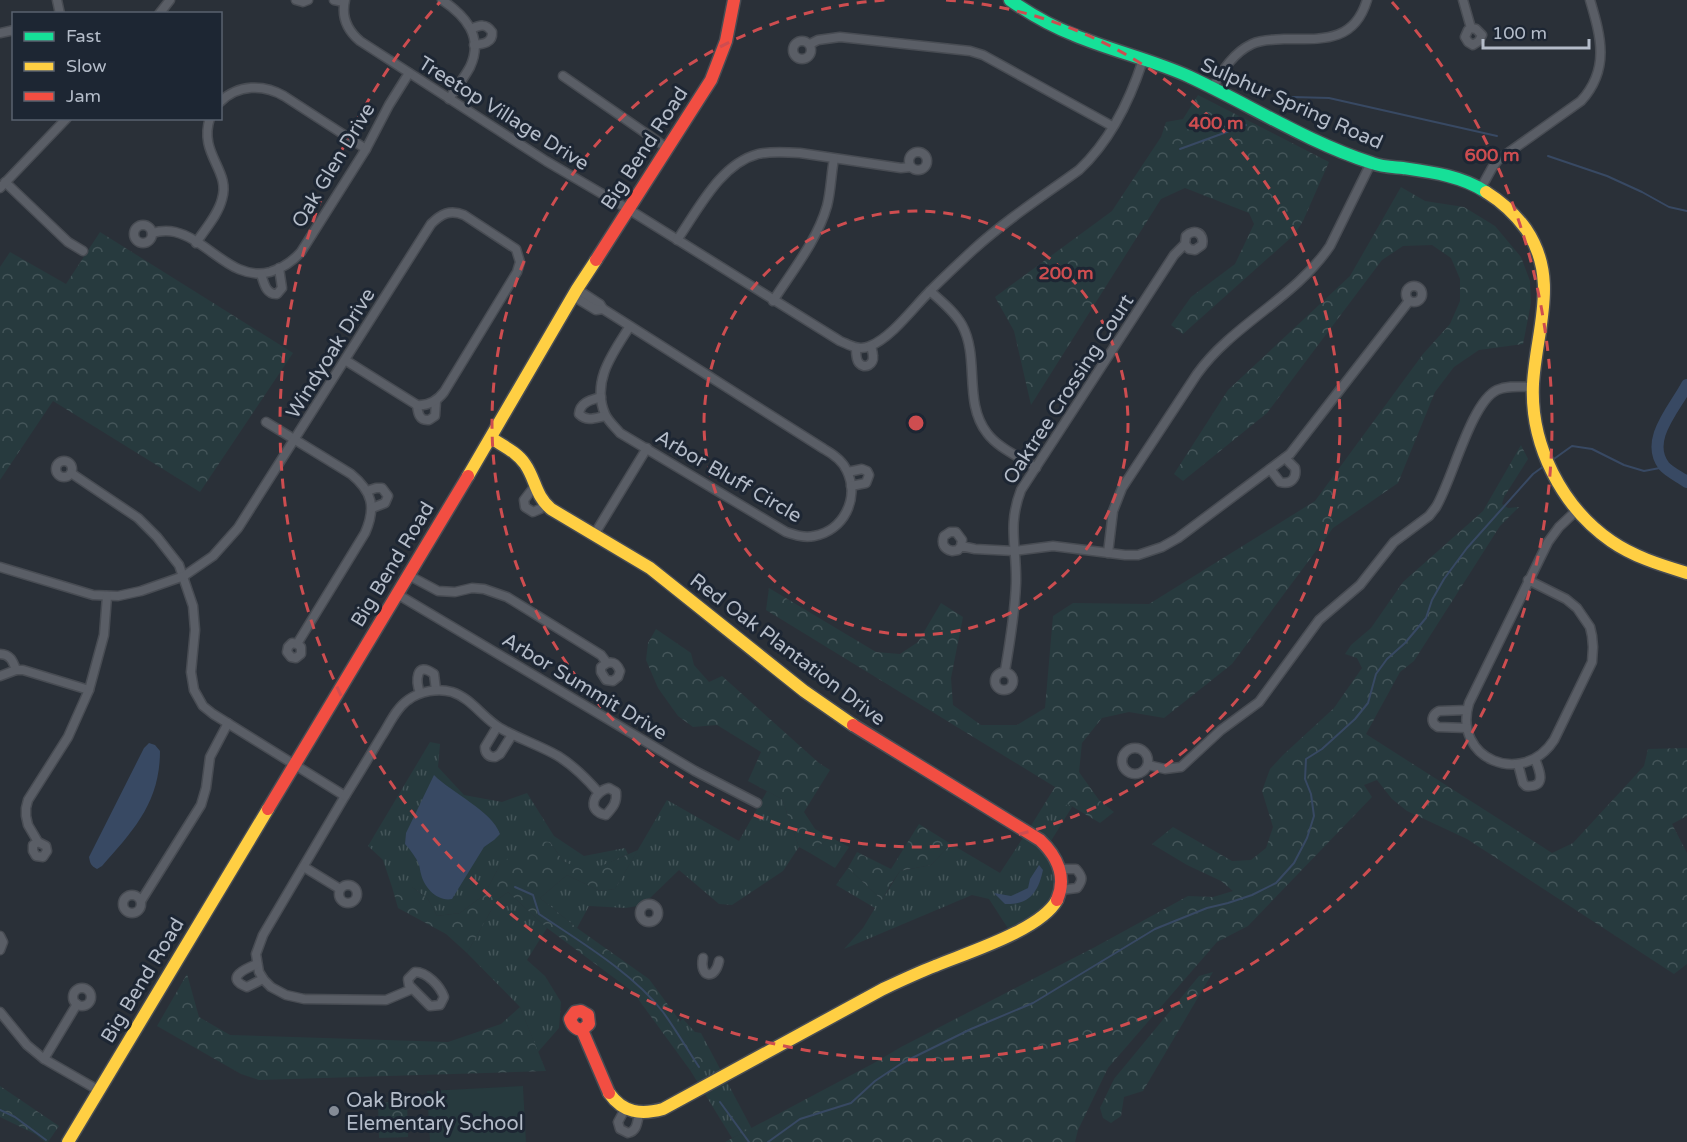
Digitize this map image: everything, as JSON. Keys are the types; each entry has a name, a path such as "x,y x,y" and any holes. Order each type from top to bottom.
{"street":[{"path":"161,12 170,0"},
{"path":"296,0 303,2 308,0"},
{"path":"334,0 345,1"},
{"path":"442,0 460,12 471,29 474,45 470,67 450,99"},
{"name":"Big Bend Road","path":"68,1142 575,293 717,69 730,29 734,0"},
{"name":"Sulphur Spring Road","path":"1010,0 1051,25 1116,52 1168,68 1371,163 1468,181 1500,200 1522,223 1532,239 1540,256 1544,275 1545,291 1533,387 1540,445 1556,480 1576,511 1613,543 1647,559 1687,573"},
{"path":"1212,88 1224,68 1243,49 1267,40 1318,39 1344,33 1361,17 1367,0"},
{"path":"1463,0 1471,28"},
{"path":"1481,188 1498,160 1581,100 1590,90 1598,74 1601,39 1590,0"},
{"name":"Treetop Village Drive","path":"345,1 343,7 346,23 353,35 553,166 628,208 773,301 856,348 871,346 897,327 930,291 998,228 1090,160 1126,104 1143,60"},
{"path":"471,29 480,25 492,32 490,41 474,45"},
{"path":"810,44 818,40 840,37 970,51 1112,126"},
{"name":"Oak Glen Drive","path":"261,274 289,264 301,252 366,149 389,105 410,73"},
{"path":"563,76 667,148"},
{"path":"222,100 230,94 253,87 270,90 284,96 366,149"},
{"path":"65,120 3,185 68,242 83,251"},
{"path":"196,243 216,213 224,192 222,178 208,143 210,120"},
{"path":"677,240 725,173 756,155 783,152 901,168 910,166"},
{"path":"773,301 821,224 827,205 834,159"},
{"path":"1108,553 1113,511 1122,488 1197,374 1226,341 1311,270 1322,257 1330,246 1371,163"},
{"name":"Windyoak Drive","path":"0,567 93,595 118,596 141,591 184,576 213,556 238,528 431,224 439,216 457,212 512,246 519,255 520,262 517,272 444,392 436,401"},
{"path":"152,233 175,232 242,271 261,274 271,294 277,294 282,288 279,268"},
{"name":"Oaktree Crossing Court","path":"1005,671 1016,583 1013,518 1021,490 1174,255 1185,244"},
{"path":"930,291 954,314 965,333 969,345 975,406 985,430 992,440 1036,468"},
{"path":"575,293 600,304 603,309 831,453 848,472 862,469 869,473 866,483 851,486"},
{"path":"961,546 1014,551 1053,546 1138,555 1162,548 1270,470 1298,445 1409,301"},
{"path":"600,397 580,407 579,414 583,418 588,420 605,416 600,397 604,370 630,326"},
{"name":"Treetop Village Drive","path":"856,348 858,361 865,366 871,364 873,359 871,346"},
{"path":"345,360 417,405 436,401 435,416 429,420 423,420 419,416 417,405"},
{"path":"1148,765 1165,769 1181,767 1221,730 1259,702 1319,620 1360,585 1394,542 1429,516 1436,507 1475,415 1488,396 1506,387 1533,387"},
{"name":"Arbor Bluff Circle","path":"605,416 620,433 775,525 799,536 813,536 839,524 847,513 851,501 848,472"},
{"path":"266,422 351,474 367,491 372,508 365,533 297,644"},
{"name":"Red Oak Plantation Drive","path":"490,438 524,462 534,487 545,504 650,568 804,691 861,731 1041,840 1054,855 1060,869"},
{"path":"594,535 647,448"},
{"path":"1270,470 1280,482 1292,481 1296,475 1295,468 1285,458"},
{"path":"71,473 149,527 179,565 193,606 194,652 191,664 194,690 203,706 345,796"},
{"name":"Red Oak Plantation Drive","path":"534,487 524,500 525,507 533,512 545,504"},
{"path":"367,491 382,488 388,496 385,503 372,508"},
{"path":"1528,580 1566,599 1577,608 1590,627 1593,647 1592,662 1547,751 1527,763 1501,763 1482,754 1469,738 1467,710 1528,580 1552,535 1576,511"},
{"path":"408,575 438,591 455,592 472,588 491,590 507,597 601,655 606,663"},
{"name":"Arbor Summit Drive","path":"397,594 695,771 758,803"},
{"path":"38,842 28,825 26,816 28,800 68,737 88,690 104,635 107,596"},
{"path":"0,654 6,654 10,658 16,670"},
{"path":"0,676 16,670 30,672 88,690"},
{"path":"420,693 417,676 425,670 434,674 436,690"},
{"path":"412,989 386,1000 304,999 286,995 263,979 256,954 263,935 345,796 406,701 420,693 436,690 452,692 466,700 497,727 563,760 599,793"},
{"path":"1467,710 1439,711 1432,719 1438,727 1467,728"},
{"path":"141,901 201,805 210,757 228,723"},
{"path":"497,727 485,747 489,756 495,757 500,754 512,735"},
{"path":"1518,764 1523,783 1526,786 1533,786 1541,779 1535,759"},
{"path":"304,867 340,889"},
{"path":"582,1030 610,1095 625,1109 639,1114 649,1114 663,1109 884,988 1026,926 1048,912 1055,903 1060,890 1060,869 1076,869 1082,876 1082,881 1077,888 1060,890"},
{"path":"0,936 3,942 0,950"},
{"path":"703,958 702,968 709,974 715,973 719,962"},
{"path":"257,964 241,970 238,980 247,987 263,979"},
{"path":"415,972 422,972 440,989 443,1000 437,1006 430,1006 412,989 408,982 410,976 415,972"},
{"path":"44,1059 77,1004"},
{"path":"0,1012 27,1045 44,1059 98,1090"},
{"path":"625,1109 618,1122 620,1128 628,1133 636,1128 639,1114"}],"green space":[{"path":"1198,95 1329,162 1303,221 1294,235 1183,334 1171,325 1191,297 1235,264 1254,224 1249,213 1185,188 1161,199 1031,405 1014,331 995,297 1112,211 1161,137 1166,122 1183,119"},
{"path":"1401,187 1425,201 1464,207 1495,226 1521,257 1530,281 1531,303 1523,344 1479,350 1454,367 1435,392 1398,483 1333,528 1232,664 1164,718 1129,712 1102,718 1082,743 1079,772 1099,800 1114,812 1100,823 1068,804 1032,824 1055,787 766,610 769,588 876,652 900,654 918,642 941,603 963,617 951,678 953,705 981,725 1017,725 1045,708 1053,616 1073,603 1149,604 1315,501 1423,354 1450,324 1460,301 1460,279 1451,258 1432,245 1403,246 1382,260 1267,413 1183,481 1174,474 1228,390 1350,276"},
{"path":"100,232 293,353 200,492 53,401 0,480 0,267 10,252 66,284"},
{"path":"1521,445 1528,459 1502,504 1508,508 1519,507 1500,526 1414,661 1400,672 1366,734 1552,853 1573,843 1644,766 1648,749 1687,748 1687,816 1672,824 1687,853 1687,964 1674,974 1467,839 1407,811 1392,799 1377,780 1364,785 1372,797 1248,926 1217,942 1108,1068 1078,1130 1075,1142 725,1142 1188,896 1213,897 1233,891 1221,881 1187,865 1152,844 1173,827 1232,861 1251,860 1266,848 1273,827 1262,791 1270,769 1334,708 1362,668 1357,658 1345,654 1351,645 1371,628 1403,582 1483,511"},
{"path":"656,629 691,653 694,665 709,682 722,676 819,763 830,770 804,812 815,829 830,837 810,853 799,847 782,799 748,781 761,752 717,725 693,727 678,716 658,688 646,660 648,643"},
{"path":"430,742 440,744 438,767 464,795 502,802 527,793 554,836 584,856 625,848 628,854 587,873 563,861 550,842 500,865 484,895 460,913 437,916 428,899 412,887 392,887 383,860 368,846"},
{"path":"767,791 782,799 799,847 783,871 732,905 719,904 679,870 650,898 643,900 637,906 626,908 589,906 577,928 540,898 567,875 600,891 615,889 667,800 739,841"},
{"path":"1068,803 1072,807 1046,849 1054,872 1056,883 1054,892 1049,901 1035,915 1009,930 989,899 972,895 844,949 863,928 875,908 836,885 848,868 882,900 900,871 931,865 951,844 1000,873 1032,824"},
{"path":"919,824 951,844 931,865 900,871 882,900 848,868 857,852 891,869"},
{"path":"830,837 849,847 835,868 810,853"},
{"path":"530,840 550,842 563,861 587,872 638,850 615,889 600,891 567,875 540,898 577,928 649,979 680,1021 704,1062 690,1070 633,992 547,928 508,892 497,900 467,953 446,934 398,908 392,887 412,887 428,899 437,916 460,913 484,895 500,865"},
{"path":"508,892 547,928 527,960 545,976 561,1002 559,1028 538,1052 520,1007 467,953 497,900"},
{"path":"1213,972 1143,1091 1124,1097 1121,1116 1111,1123 1103,1118 1100,1108 1114,1079 1199,976"},
{"path":"187,974 199,1017 230,1035 448,1042 501,1024 520,1007 546,1071 259,1080 241,1074 157,1026"},
{"path":"683,1019 695,1032 701,1033 752,1129 732,1138 690,1070 703,1062 680,1021"},
{"path":"0,1086 59,1126 48,1142 0,1117"},
{"path":"523,1086 526,1142 430,1142 427,1091"},
{"path":"407,1101 408,1137 379,1138 378,1103"}],"water":[{"path":"149,743 155,745 160,751 159,769 150,800 125,840 97,869 91,864 89,857 144,748"},
{"path":"434,775 489,818 500,834 484,847 452,899 441,898 432,893 423,879 416,859 405,844 406,833"},
{"path":"1039,865 1043,870 1041,878 1035,891 1026,900 1005,904 994,893 1011,896 1028,888 1030,879"}],"waterway":[{"path":"1276,104 1293,97 1329,98 1497,136"},
{"path":"1180,149 1246,125"},
{"path":"1548,156 1607,176 1669,207 1687,211"},
{"path":"1687,385 1664,424 1657,446 1664,466 1687,482"},
{"path":"1551,461 1572,446 1592,449 1624,465 1644,471 1665,467"},
{"path":"768,1142 800,1119 851,1103 875,1081 902,1063 971,1029 1033,1003 1155,929 1207,908 1252,895 1276,883 1294,863 1307,838 1314,816 1311,794 1305,779 1306,759 1322,749 1355,719 1368,703 1376,674 1426,618 1432,600 1444,579 1467,548 1533,474 1544,466"},
{"path":"515,887 533,895 539,914 637,984 663,1012 699,1067"},
{"path":"720,1102 749,1142"},
{"path":"0,1110 15,1117 46,1140"}],"traffic: fast":[{"path":"1010,0 1057,28 1190,77 1349,155 1380,165 1446,176 1467,182 1486,192"}],"traffic: slow":[{"path":"1486,192 1508,209 1526,229 1536,248 1542,267 1543,305 1533,384 1533,407 1543,452 1552,473 1578,511 1611,541 1638,556 1687,573"},
{"path":"468,476 596,260"},
{"path":"491,438 522,460 539,493 551,509 650,568 804,691 853,725"},
{"path":"68,1142 268,809"},
{"path":"609,1093 620,1105 633,1111 647,1112 663,1109 883,989 1020,931 1048,911 1057,900"}],"traffic: jam":[{"path":"596,260 711,80 726,41 734,0"},
{"path":"268,809 468,476"},
{"path":"853,725 1040,840 1059,867 1061,883 1057,900"},
{"path":"582,1030 589,1024 588,1015 581,1011 575,1012 570,1019 576,1028 582,1030 609,1093"}],"place":[{"name":"Oak Brook Elementary School","path":"334,1111"}]}
